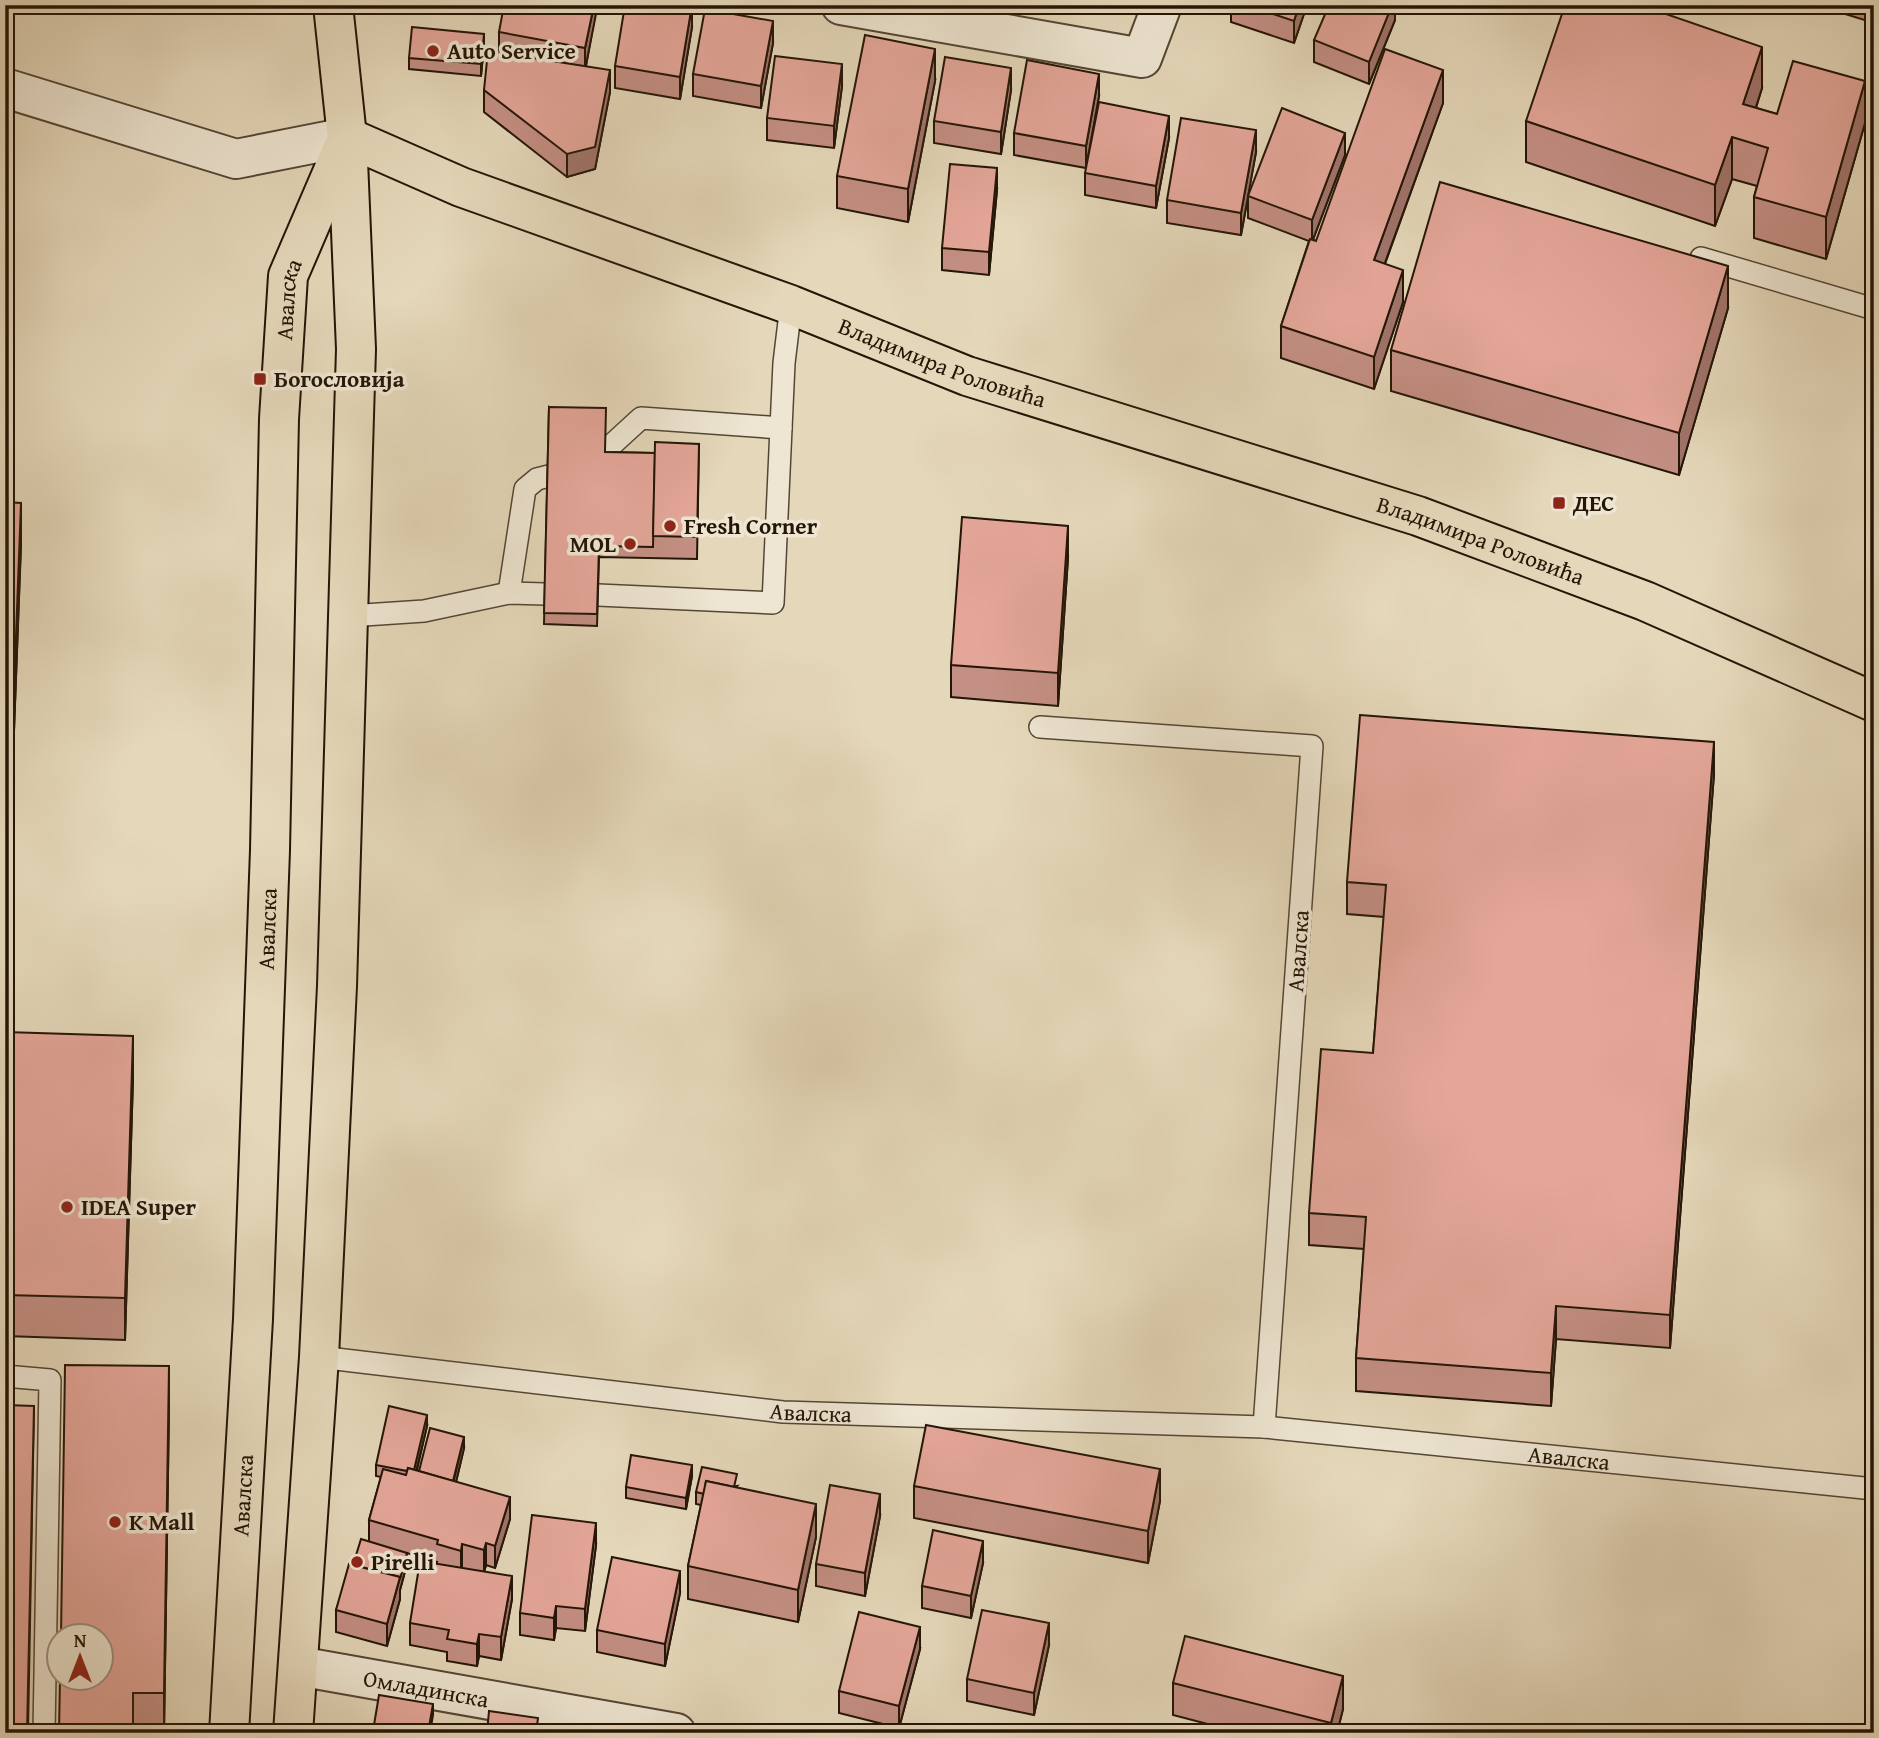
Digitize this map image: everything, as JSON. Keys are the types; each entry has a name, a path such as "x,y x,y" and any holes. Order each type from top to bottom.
{"main road":[{"name":"Авалска","path":"293,1733 319,1357 337,986 356,349 347,137 333,5"},
{"name":"Авалска","path":"229,1733 253,1319 270,850 279,419 288,276 347,137"},
{"name":"Владимира Роловића","path":"347,137 461,187 791,305 967,376 1418,516 1645,601 1874,702"}],"street":[{"path":"841,5 1142,58 1162,5"},
{"path":"5,88 236,159 347,137"},
{"name":"Омладинска","path":"298,1666 676,1733"}],"lane":[{"path":"1678,251 1874,309"},
{"path":"598,595 773,603 781,428 791,305"},
{"path":"605,451 641,418 781,428"},
{"path":"509,593 525,489 537,479 549,477"},
{"path":"349,616 424,611 509,593 545,594"},
{"name":"Авалска","path":"1040,727 1312,746 1264,1427"},
{"name":"Авалска","path":"319,1357 783,1412 1264,1427 1874,1489"},
{"path":"5,1376 50,1380 44,1733"}],"building":[{"path":"504,5 594,5 585,48 499,32"},
{"path":"625,5 692,5 680,77 615,66"},
{"path":"1246,5 1299,5 1294,21"},
{"path":"1329,5 1392,5 1369,62 1314,40"},
{"path":"1565,5 1640,5 1762,47 1743,104 1777,114 1793,61 1865,81 1826,217 1754,197 1768,148 1732,137 1715,185 1526,121"},
{"path":"705,9 773,21 761,86 693,74"},
{"path":"412,27 484,34 481,64 409,58"},
{"path":"865,35 935,49 908,189 837,176"},
{"path":"1385,49 1443,70 1374,260 1403,270 1374,357 1281,326 1310,239 1316,241"},
{"path":"488,51 610,70 595,147 567,154 484,90"},
{"path":"775,56 842,64 834,126 767,118"},
{"path":"945,57 1011,68 1001,132 934,121"},
{"path":"1027,60 1099,74 1086,146 1014,133"},
{"path":"1099,102 1169,116 1156,186 1085,173"},
{"path":"1282,108 1345,133 1312,220 1248,196"},
{"path":"1181,118 1256,130 1241,213 1167,200"},
{"path":"950,164 997,168 989,252 942,248"},
{"path":"1440,182 1728,266 1679,433 1391,350"},
{"path":"549,407 606,408 605,452 655,453 653,547 599,546 597,614 544,613"},
{"path":"655,442 699,444 697,537 653,536"},
{"path":"5,502 21,503 14,690 5,689"},
{"path":"962,517 1068,526 1058,673 951,665"},
{"path":"1360,715 1714,742 1670,1315 1556,1306 1551,1373 1356,1358 1366,1217 1309,1213 1321,1049 1373,1053 1386,885 1347,882"},
{"name":"IDEA Super","path":"5,1032 133,1036 125,1298 5,1295"},
{"name":"K Mall","path":"65,1365 169,1366 164,1693 133,1693 133,1733 59,1733 60,1692 116,1692 116,1622 61,1622"},
{"path":"5,1405 34,1406 27,1733 5,1733"},
{"path":"389,1406 427,1415 414,1470 376,1465"},
{"path":"926,1425 1160,1469 1148,1531 914,1486"},
{"path":"430,1428 464,1437 453,1481 419,1471"},
{"path":"631,1455 692,1465 686,1498 626,1487"},
{"path":"702,1467 737,1474 734,1487 706,1481 704,1494 696,1492"},
{"path":"408,1468 510,1497 495,1546 486,1543 484,1550 462,1544 461,1551 437,1544 438,1540 369,1520 383,1469 406,1475"},
{"path":"706,1481 816,1504 798,1590 688,1566"},
{"path":"830,1485 880,1494 865,1573 816,1564"},
{"path":"532,1515 596,1523 585,1609 556,1606 554,1618 520,1613"},
{"path":"933,1530 983,1541 971,1596 922,1586"},
{"path":"361,1539 407,1553 400,1579 353,1565"},
{"path":"612,1557 680,1571 665,1644 597,1630"},
{"path":"420,1561 512,1576 501,1637 479,1634 477,1644 447,1639 449,1630 410,1623"},
{"path":"349,1564 400,1577 387,1624 336,1610"},
{"path":"982,1610 1049,1623 1034,1693 967,1679"},
{"path":"859,1612 920,1627 899,1706 839,1691"},
{"path":"1185,1636 1343,1676 1331,1723 1173,1683"},
{"path":"379,1695 433,1704 428,1733 373,1731"},
{"path":"489,1711 538,1718 536,1733 487,1733"}],"place":[{"name":"Auto Service","path":"433,51"},
{"name":"Богословија","path":"260,379"},
{"name":"ДЕС","path":"1559,503"},
{"name":"Fresh Corner","path":"670,526"},
{"name":"MOL","path":"630,544"},
{"name":"IDEA Super","path":"67,1207"},
{"name":"K Mall","path":"115,1522"},
{"name":"Pirelli","path":"357,1562"}]}
